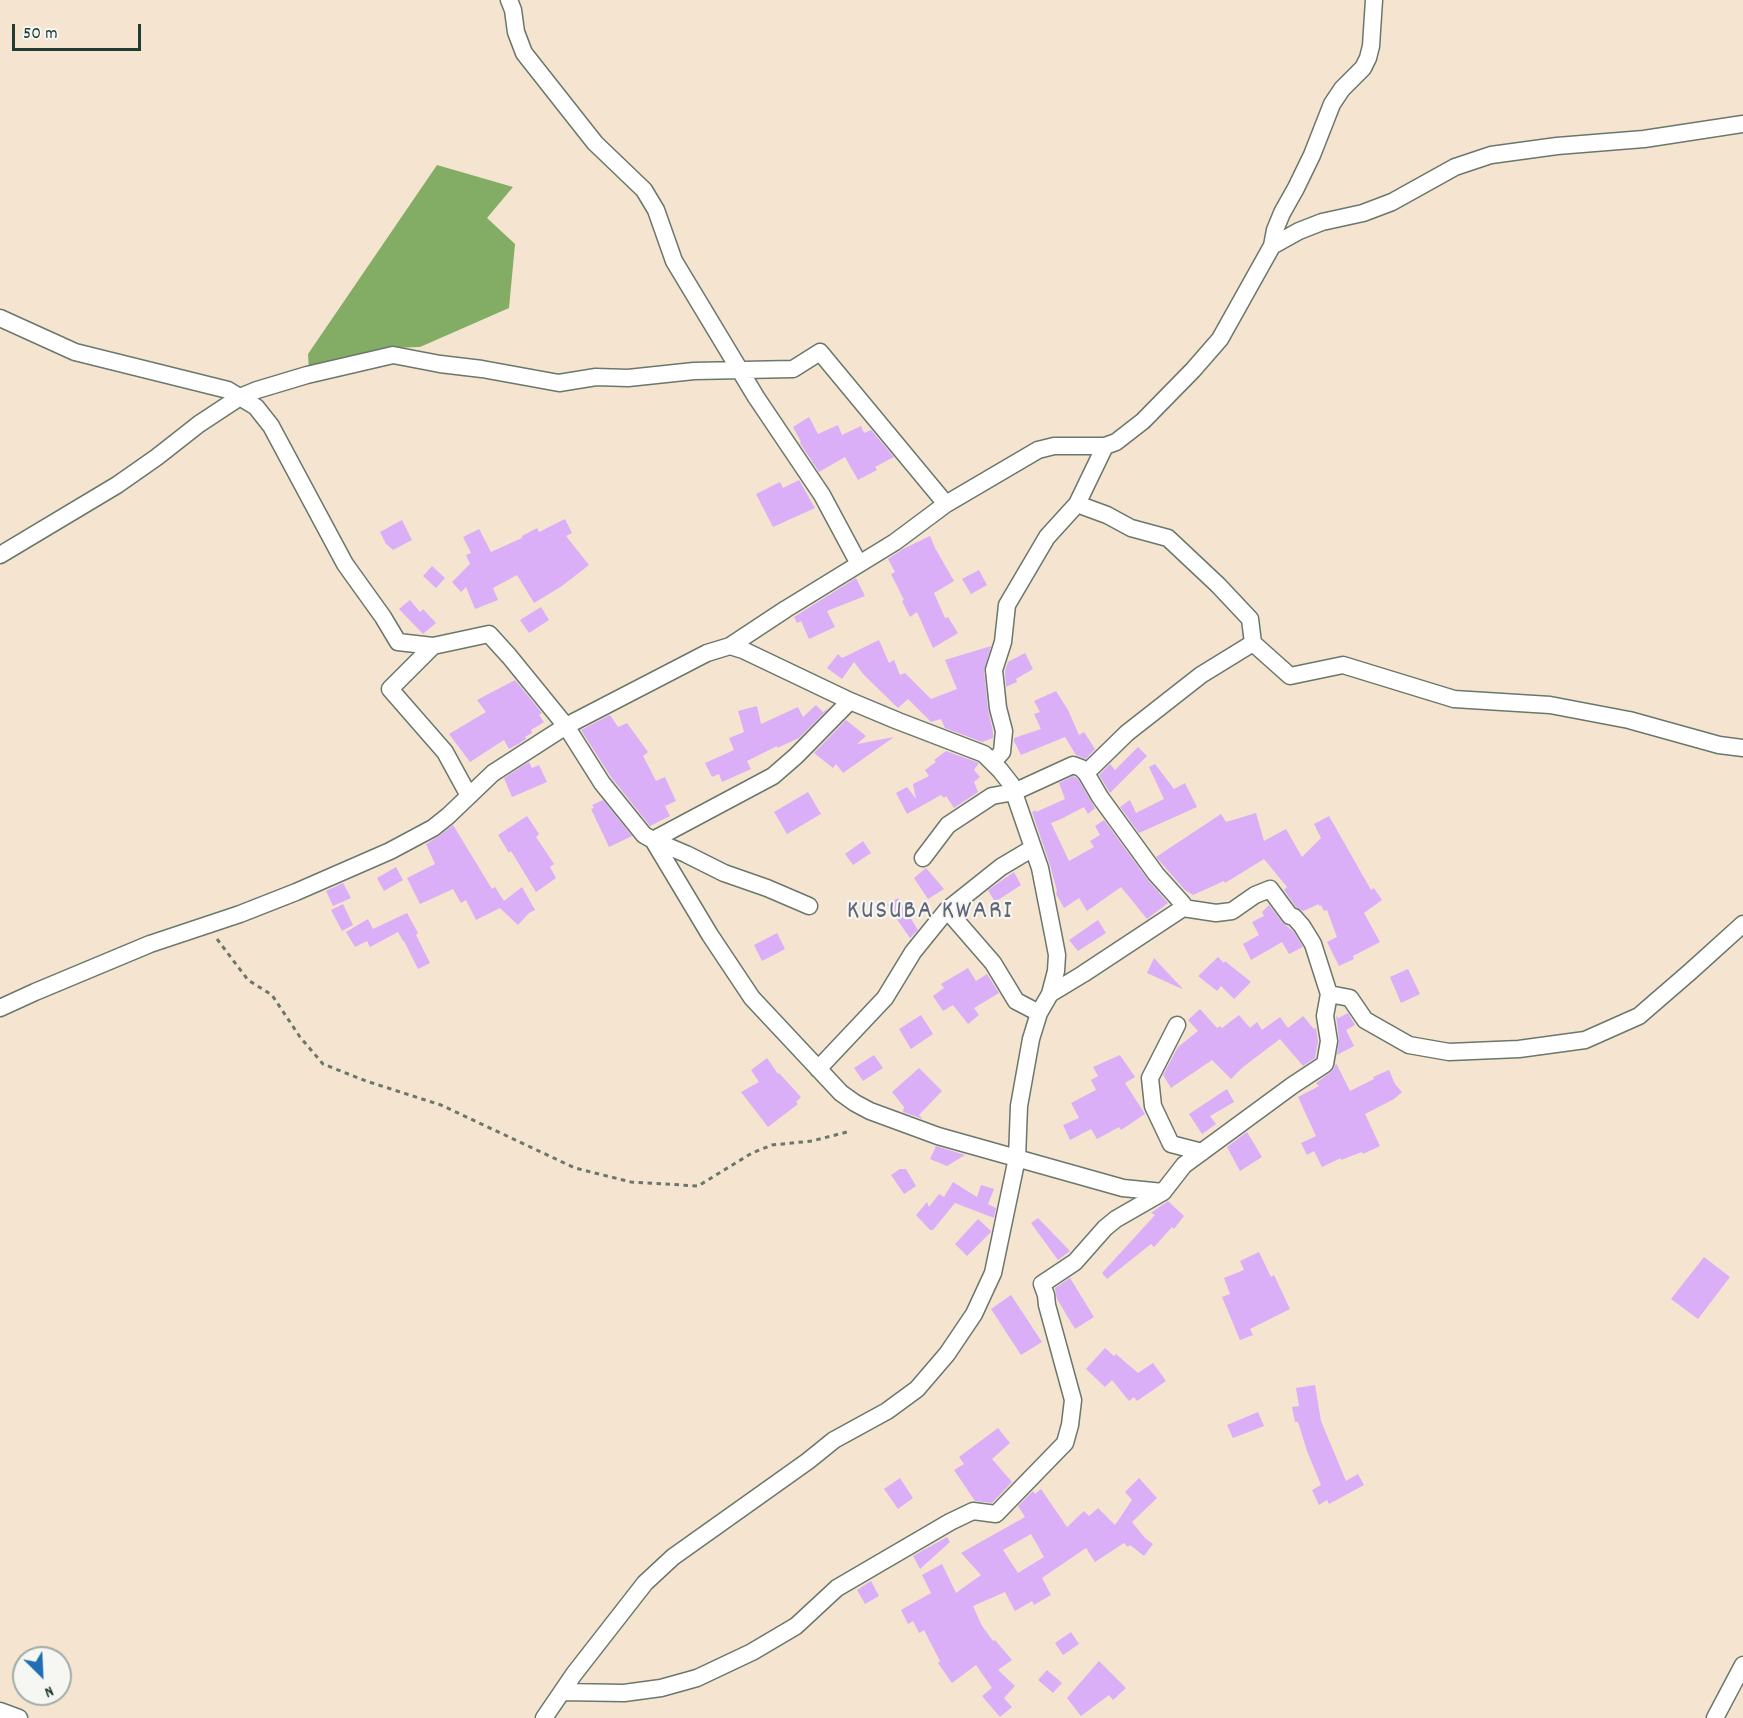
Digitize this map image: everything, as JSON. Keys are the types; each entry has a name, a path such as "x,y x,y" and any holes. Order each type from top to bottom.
{"street":[{"path":"509,0 516,32 524,53 595,143 644,190 656,210 675,261 756,397 822,495 860,564"},
{"path":"0,1008 140,948 240,914 390,851 432,828 448,816 493,773 566,726 707,653 730,646 895,542 946,504 1038,450 1054,446 1106,446 1124,437 1193,370 1220,339 1272,246 1282,213 1308,164 1332,104 1342,89 1363,68 1368,58 1374,0"},
{"path":"1272,246 1322,222 1363,213 1392,202 1455,167 1491,155 1557,146 1644,139 1743,124"},
{"path":"0,318 75,352 228,390 256,407 271,426 345,564 398,642 433,646 489,634 566,726 602,783 644,835 724,873 809,906"},
{"path":"0,555 117,485 158,457 199,424 240,397 307,375 393,355 559,383 596,377 628,378 694,371 793,369 820,352 946,504"},
{"path":"993,762 1002,752 1004,730 998,708 994,670 1003,642 1007,605 1047,537 1077,504 1106,446"},
{"path":"1077,504 1107,515 1131,528 1168,538 1250,619 1253,643 1290,676 1343,665 1454,699 1550,705 1629,720 1719,745 1743,748"},
{"path":"1086,773 1127,733 1201,675 1253,643"},
{"path":"433,646 390,689 445,752 469,796"},
{"path":"544,1718 645,1583 673,1557 834,1440 887,1411 918,1389 947,1354 974,1314 993,1274 1017,1158 1019,1106 1031,1039 1039,1013 1050,994 1056,971 1057,955 1040,868 1011,784 993,762 984,754 850,701 730,646"},
{"path":"653,840 773,776 850,701"},
{"path":"923,858 948,825 992,796 1014,792 1073,765 1086,773 1100,797 1156,874 1183,904 1183,908"},
{"path":"653,840 710,935 752,998 841,1093 870,1111 938,1136 1123,1188 1163,1192"},
{"path":"818,1069 885,998 913,952 947,910 1000,867 1033,848"},
{"path":"562,1692 624,1693 662,1688 724,1666 796,1626 837,1588 941,1528 973,1511 996,1514 1065,1443 1070,1425 1073,1400 1042,1284 1075,1263 1105,1228 1116,1219 1163,1192 1184,1165 1325,1064 1329,1041 1325,1016 1329,994 1313,944 1302,926 1290,916 1270,889 1255,895 1232,911 1216,913 1183,908 1050,994"},
{"path":"947,910 993,963 1016,1001 1039,1013"},
{"path":"1329,994 1350,998 1365,1020 1409,1045 1449,1052 1519,1049 1585,1040 1639,1016 1743,924"},
{"path":"1177,1025 1150,1078 1153,1106 1171,1144 1202,1152"},
{"path":"1715,1718 1743,1665"},
{"path":"0,1711 19,1718"}],"path":[{"path":"207,925 248,980 272,994 300,1037 323,1064 366,1081 441,1105 575,1168 631,1182 698,1186 753,1153 772,1145 812,1141 851,1131"}],"green space":[{"path":"437,165 513,187 487,218 515,244 509,308 420,347 389,348 309,371 308,354"}],"building":[{"path":"809,417 818,434 838,425 842,435 861,426 864,433 871,430 894,457 875,467 877,470 858,480 845,457 819,472 800,443 793,427"},
{"path":"799,480 815,508 773,527 756,494 780,482 783,488"},
{"path":"565,519 572,533 566,536 589,565 562,586 534,603 517,575 493,588 498,600 475,609 466,587 461,592 452,582 470,564 466,555 471,553 463,537 479,529 491,552 522,538 537,528 539,532"},
{"path":"402,520 412,540 393,550 386,544 380,532"},
{"path":"930,536 954,581 934,593 945,618 948,617 958,633 933,648 917,612 910,617 891,574 895,572 888,559"},
{"path":"432,566 445,578 436,588 423,576"},
{"path":"979,570 987,585 971,594 962,579"},
{"path":"856,578 865,596 827,611 835,627 809,639 801,621 797,623 794,617"},
{"path":"410,600 420,612 423,609 436,623 423,634 399,609"},
{"path":"541,607 549,620 529,633 520,620"},
{"path":"879,640 889,663 894,660 900,675 905,673 931,699 957,689 945,660 991,646 984,671 993,738 982,742 945,728 941,719 931,722 908,699 898,708 854,662 842,679 827,668 838,654 842,658"},
{"path":"1025,653 1033,669 1016,679 1017,682 1006,687 1005,671 1008,662"},
{"path":"515,680 542,713 539,715 544,722 531,730 532,733 525,737 526,739 509,749 504,740 470,762 449,734 486,712 477,700"},
{"path":"1056,691 1068,710 1079,735 1084,732 1095,749 1086,759 1076,755 1065,737 1021,755 1014,741 1014,738 1041,729 1034,714 1040,712 1034,701"},
{"path":"816,705 823,712 830,707 799,738 747,761 751,769 722,782 719,774 712,777 705,763 734,750 729,738 744,732 738,711 757,706 761,724 798,707 803,717"},
{"path":"610,715 618,727 627,723 648,752 643,756 656,781 665,777 676,801 665,806 670,816 650,826 611,777 581,730"},
{"path":"846,720 866,736 857,744 894,737 843,773 836,764 833,768 814,753"},
{"path":"1138,747 1147,756 1110,793 1099,775 1110,764 1115,770"},
{"path":"946,751 979,763 974,770 980,777 974,782 978,792 954,808 946,796 944,798 941,795 907,814 896,793 907,787 916,799 913,784 929,776 925,770"},
{"path":"529,762 532,768 539,765 547,782 512,797 504,778"},
{"path":"1155,764 1174,789 1185,783 1197,807 1139,833 1120,807 1130,800 1136,813 1164,799 1149,767"},
{"path":"1073,776 1078,779 1095,808 1088,814 1084,807 1051,823 1069,861 1094,847 1090,841 1100,835 1095,826 1104,820 1168,903 1147,919 1121,887 1087,911 1079,898 1064,908 1056,894 1050,865 1032,812 1065,799 1059,783"},
{"path":"808,792 821,814 787,834 774,812"},
{"path":"603,800 632,836 609,847 591,809 594,808 592,805"},
{"path":"1256,813 1264,841 1286,829 1302,857 1321,838 1314,824 1329,816 1371,890 1374,888 1382,900 1364,913 1380,942 1339,966 1327,942 1337,937 1327,910 1324,911 1319,904 1303,911 1296,907 1284,890 1287,887 1264,859 1225,883 1224,881 1193,895 1185,890 1156,857 1221,814 1226,822"},
{"path":"527,816 539,834 536,837 554,864 550,867 556,878 536,892 511,851 509,853 498,835"},
{"path":"453,825 492,889 495,887 504,901 522,887 535,910 518,925 500,908 476,920 466,900 461,903 453,889 420,904 407,878 435,864 426,844"},
{"path":"863,841 871,853 853,865 845,854"},
{"path":"396,867 403,880 384,891 377,878"},
{"path":"926,868 944,889 928,899 914,878"},
{"path":"1014,872 1021,885 995,902 988,890"},
{"path":"343,883 351,898 333,906 326,891"},
{"path":"898,898 918,930 910,938 887,905"},
{"path":"343,904 353,925 342,931 331,910"},
{"path":"1269,905 1282,922 1294,932 1303,947 1289,954 1282,942 1251,960 1243,944 1259,935 1252,922 1264,916 1262,912"},
{"path":"407,913 430,963 418,969 398,932 370,947 367,941 355,947 346,932 368,919 373,929"},
{"path":"1098,920 1106,933 1078,951 1069,940"},
{"path":"777,933 785,949 762,961 754,945"},
{"path":"1218,957 1251,982 1234,999 1221,986 1217,991 1198,976"},
{"path":"1154,958 1182,988 1182,989 1147,973"},
{"path":"968,968 976,981 987,974 999,993 974,1008 979,1015 968,1024 953,1005 943,1011 933,996 944,988 941,984"},
{"path":"1408,969 1420,994 1401,1003 1390,977"},
{"path":"1200,1009 1217,1028 1220,1026 1222,1028 1239,1015 1250,1028 1257,1022 1262,1030 1280,1017 1288,1028 1303,1016 1314,1029 1316,1028 1318,1041 1315,1058 1303,1066 1280,1039 1231,1079 1212,1060 1171,1088 1163,1075 1178,1047 1198,1031 1188,1020"},
{"path":"1348,1013 1355,1025 1346,1030 1354,1046 1337,1055 1339,1040 1336,1015 1338,1018"},
{"path":"921,1015 933,1034 911,1049 899,1029"},
{"path":"874,1055 883,1068 863,1081 854,1068"},
{"path":"1120,1055 1135,1077 1125,1083 1145,1114 1121,1130 1119,1127 1097,1139 1091,1129 1070,1140 1063,1125 1079,1118 1071,1103 1096,1090 1091,1080 1098,1076 1093,1067"},
{"path":"767,1058 778,1074 801,1097 796,1102 798,1104 768,1127 741,1092 759,1082 751,1070"},
{"path":"1336,1063 1350,1091 1389,1070 1395,1084 1402,1092 1394,1099 1365,1114 1380,1146 1363,1154 1362,1152 1341,1160 1341,1158 1322,1167 1314,1151 1307,1155 1301,1143 1316,1136 1298,1097 1319,1086 1316,1083 1334,1069"},
{"path":"919,1068 942,1091 919,1115 923,1119 903,1112 904,1107 892,1092"},
{"path":"1227,1089 1234,1102 1210,1116 1216,1124 1202,1134 1189,1114"},
{"path":"1247,1132 1262,1157 1240,1171 1227,1147"},
{"path":"936,1146 965,1155 947,1166 930,1159"},
{"path":"900,1169 906,1169 916,1186 904,1194 891,1175"},
{"path":"953,1182 977,1197 981,1185 994,1189 988,1204 996,1208 994,1218 955,1203 933,1230 930,1230 916,1215 927,1202 929,1207 939,1194 944,1197"},
{"path":"1168,1201 1184,1216 1174,1229 1172,1227 1154,1247 1151,1244 1107,1279 1102,1273 1155,1215 1151,1213"},
{"path":"1038,1218 1070,1251 1058,1260 1031,1223"},
{"path":"978,1219 991,1232 967,1256 955,1244"},
{"path":"1259,1252 1271,1277 1274,1275 1290,1309 1250,1329 1253,1335 1240,1340 1222,1297 1230,1294 1224,1278 1244,1270 1240,1261"},
{"path":"1704,1257 1730,1277 1698,1319 1671,1299"},
{"path":"1070,1278 1094,1317 1075,1329 1057,1299 1055,1288"},
{"path":"1011,1295 1042,1342 1021,1355 991,1309"},
{"path":"1105,1348 1114,1356 1116,1354 1138,1373 1153,1363 1166,1381 1137,1401 1134,1397 1129,1401 1112,1380 1105,1387 1086,1369"},
{"path":"1315,1385 1321,1421 1346,1481 1358,1474 1364,1485 1329,1504 1327,1500 1319,1505 1312,1490 1321,1485 1298,1422 1295,1422 1292,1407 1299,1406 1296,1388"},
{"path":"1258,1412 1264,1426 1233,1438 1227,1425"},
{"path":"998,1428 1010,1443 992,1459 1012,1482 992,1503 975,1501 954,1470 964,1464 959,1457"},
{"path":"900,1478 913,1498 898,1509 884,1489"},
{"path":"1139,1478 1157,1498 1132,1522 1153,1544 1144,1556 1124,1543 1095,1562 1086,1548 1042,1578 1051,1595 1034,1605 1032,1601 1015,1611 1005,1592 973,1606 982,1626 1012,1660 998,1670 1015,1686 1004,1698 1012,1707 1000,1717 982,1696 992,1688 976,1665 952,1683 938,1663 940,1661 924,1630 919,1633 913,1621 908,1624 901,1610 931,1593 922,1575 942,1564 956,1593 981,1575 961,1553 1025,1517 1018,1506 1033,1491 1035,1494 1041,1489 1067,1527 1084,1511 1089,1516 1098,1508 1115,1525 1132,1500 1125,1492","holes":["1031,1534 1044,1557 1018,1573 1003,1550"]},
{"path":"947,1537 950,1542 920,1569 913,1556"},
{"path":"871,1581 879,1596 865,1604 857,1590"},
{"path":"1071,1632 1079,1644 1063,1655 1055,1643"},
{"path":"1099,1661 1126,1688 1113,1700 1109,1695 1081,1716 1067,1698"},
{"path":"1047,1670 1062,1683 1053,1693 1038,1680"}],"district":[{"name":"KUSUBA KWARI","path":"930,913"}]}
